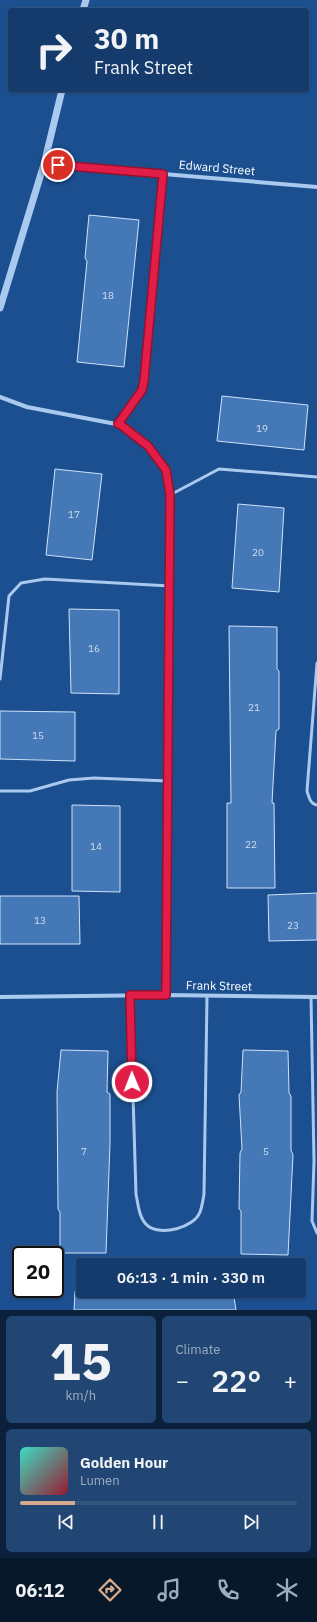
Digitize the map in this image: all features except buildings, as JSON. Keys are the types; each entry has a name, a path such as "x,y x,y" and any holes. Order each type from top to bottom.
{"street":[{"path":"0,308 44,164 62,92"},
{"name":"Edward Street","path":"44,164 317,187"},
{"path":"0,397 27,408 121,425 148,446 166,470 170,495 166,995"},
{"name":"Frank Street","path":"0,997 130,995 317,997"}],"lane":[{"path":"118,424 142,390 144,381 163,174"},
{"path":"170,495 219,469 317,477"},
{"path":"0,679 9,596 21,583 45,579 170,586"},
{"path":"317,663 307,791 309,799 317,805"},
{"path":"0,791 30,791 70,780 94,778 168,780"},
{"path":"130,995 136,1194 140,1213 148,1226 157,1229 172,1230 189,1224 200,1214 204,1194 207,996"},
{"path":"311,997 315,1161 312,1221 317,1233"}],"route":[{"path":"58,165 163,174 144,381 142,390 118,424 148,446 166,470 170,495 166,995 130,995 132,1082"}]}
